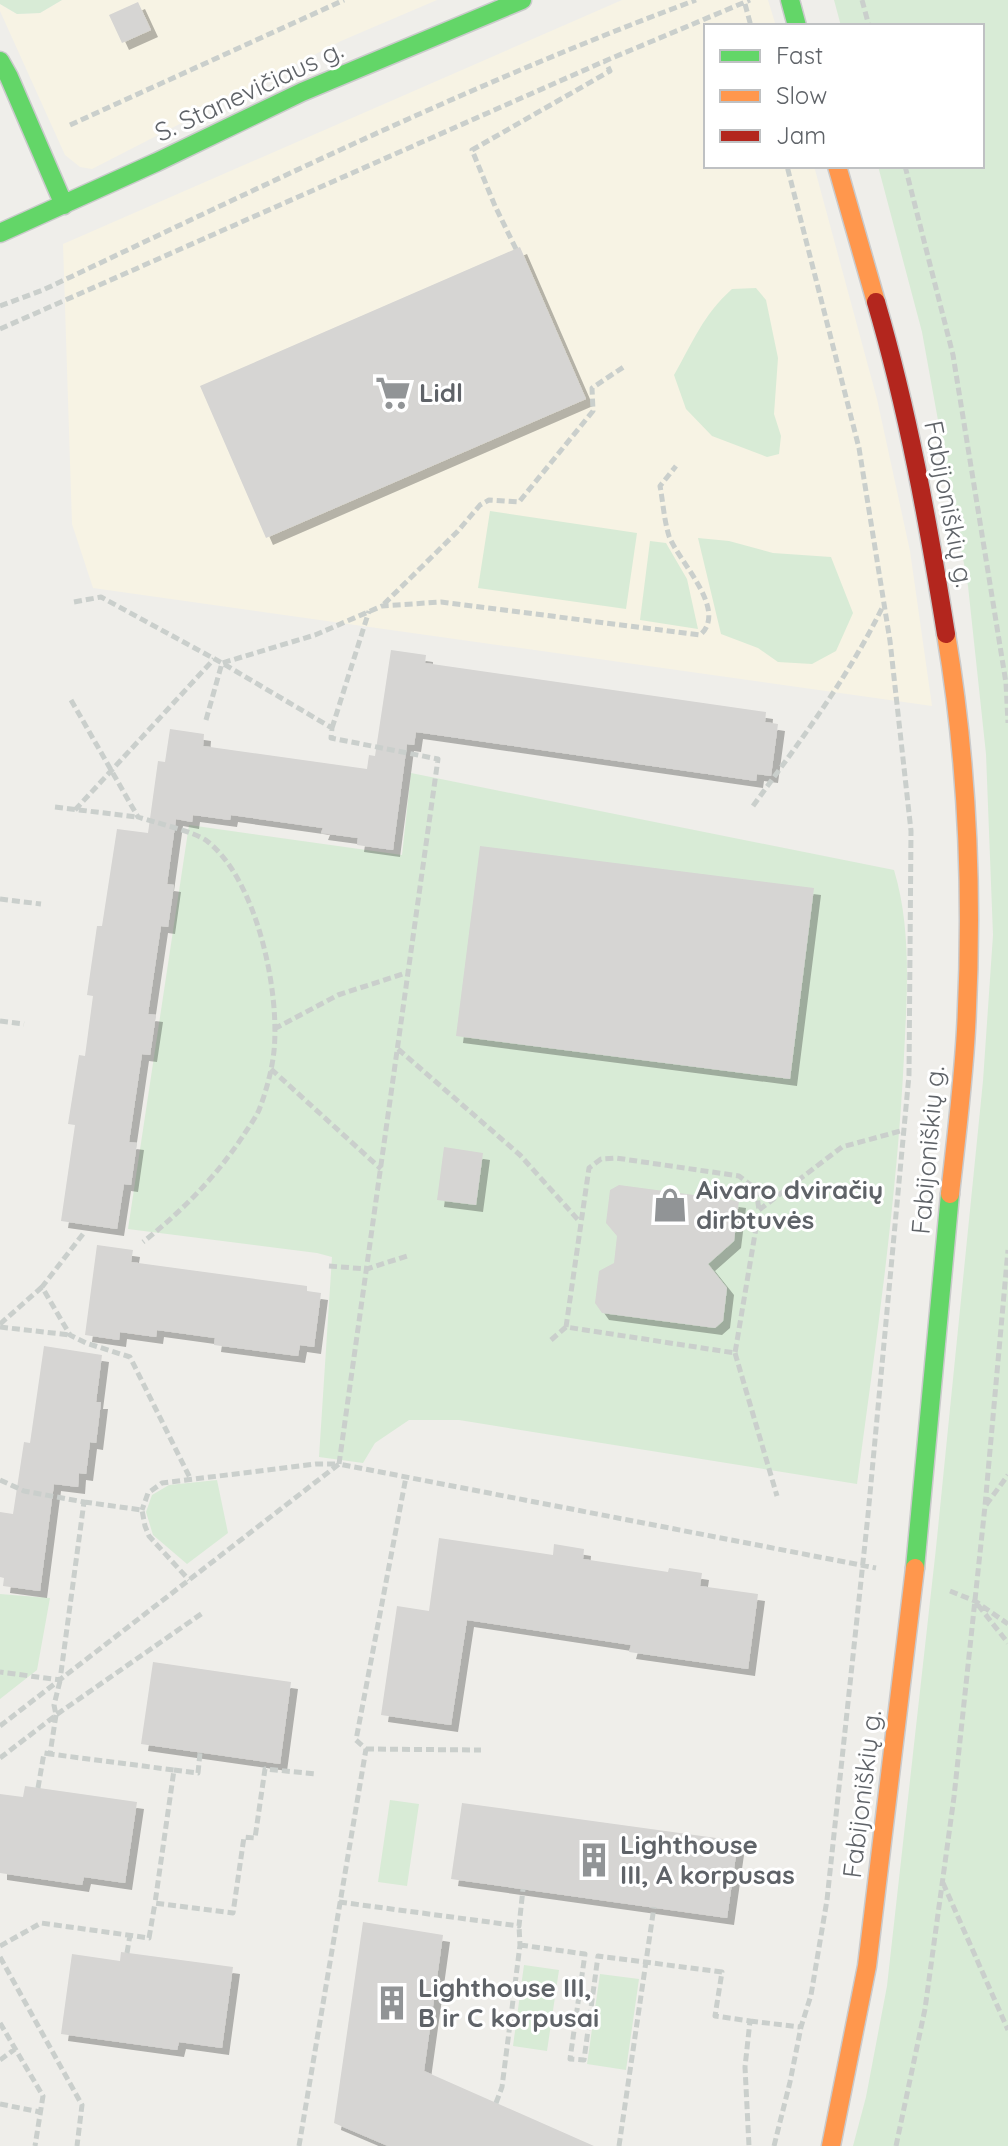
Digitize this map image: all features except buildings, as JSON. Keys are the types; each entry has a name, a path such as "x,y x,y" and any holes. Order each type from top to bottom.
{"street":[{"name":"S. Stanevičiaus g.","path":"0,233 302,92 522,0"},
{"path":"790,0 796,24"},
{"path":"0,61 64,205"},
{"name":"Fabijoniškių g.","path":"831,2146 867,1966 914,1577 966,1031 968,922 966,827 955,687 924,500 894,364 838,168"}],"path":[{"path":"36,141 344,0"},
{"path":"0,306 43,290 425,110 593,39 696,0"},
{"path":"862,0 868,24"},
{"path":"0,329 746,1 751,24"},
{"path":"516,249 472,150 610,71 605,61"},
{"path":"774,2146 811,1995 827,1900 862,1565 909,1075 911,831 890,641 859,448 788,168"},
{"path":"906,168 953,355 1006,683 1008,723"},
{"path":"382,606 480,505 489,500 519,502 593,411 592,388 625,366"},
{"path":"222,663 315,635 382,606 441,602 700,635 706,630 710,618 700,587 669,536 660,486 676,466"},
{"path":"74,602 101,597 332,728"},
{"path":"753,806 823,710 865,642 884,603"},
{"path":"0,1726 339,1464 438,759 331,738 369,611"},
{"path":"75,810 214,659"},
{"path":"206,720 222,663"},
{"path":"71,700 138,817"},
{"path":"55,807 138,817 206,840 227,864 247,895 270,967 274,1050 258,1113 226,1161 195,1197 143,1242"},
{"path":"0,899 41,904"},
{"path":"274,1029 338,995 409,972"},
{"path":"0,1021 24,1024"},
{"path":"398,1049 520,1155 581,1222"},
{"path":"270,1068 381,1169"},
{"path":"759,1210 842,1147 904,1130"},
{"path":"551,1340 566,1327 589,1168 601,1159 616,1158 739,1176 756,1189 759,1210 735,1353 777,1496"},
{"path":"0,1326 42,1287 83,1234"},
{"path":"896,2146 925,2009 954,1797 1008,1250"},
{"path":"329,1266 367,1269 410,1255"},
{"path":"42,1287 70,1335"},
{"path":"0,1326 70,1335 130,1357 190,1478"},
{"path":"566,1327 735,1353"},
{"path":"189,1580 149,1536 142,1510 148,1493 162,1483 190,1478 339,1464 914,1577 975,1601 1008,1624"},
{"path":"985,1506 1008,1475"},
{"path":"406,1477 356,1740 366,1749 481,1750"},
{"path":"0,1480 24,1491 142,1510"},
{"path":"50,1754 56,1715 54,1705 84,1502"},
{"path":"975,1601 1008,1643"},
{"path":"0,1758 204,1612"},
{"path":"0,1672 60,1680"},
{"path":"299,2146 366,1749"},
{"path":"38,1788 44,1753 198,1773 200,1753"},
{"path":"155,1903 233,1913 244,1837 255,1838 265,1769 317,1774"},
{"path":"0,1946 41,1923 149,1938 174,1770"},
{"path":"943,1882 1008,2030"},
{"path":"496,2103 502,2087 520,1945 523,1889"},
{"path":"339,1902 519,1926"},
{"path":"619,2146 654,1907"},
{"path":"127,1953 130,1935"},
{"path":"520,1945 585,1954 570,2059 584,2060 598,1956 722,1972 715,2016 801,2027"},
{"path":"0,1957 82,2105 77,2146"},
{"path":"749,2146 745,2067 750,2021"},
{"path":"0,2023 43,2096 35,2146"},
{"path":"0,2060 15,2049"},
{"path":"0,2104 40,2112"}],"shaded area":[{"path":"62,0 437,0 341,41 92,169 80,167 65,155 0,11 0,4 17,14 40,13"},
{"path":"622,0 768,0 775,24 704,24 704,168 815,168 877,399 910,551 932,706 93,588 72,524 63,244"}],"green space":[{"path":"0,0 62,0 40,13 17,14 0,4"},
{"path":"834,0 1008,0 1008,2146 853,2146 866,2097 887,1986 936,1548 983,1081 993,935 986,754 968,586 922,332 879,168 984,168 984,24 840,24"},
{"path":"756,288 766,300 778,358 774,414 781,436 779,454 767,457 712,436 686,409 674,375 699,329 722,299 732,289"},
{"path":"490,511 637,533 626,609 478,588"},
{"path":"698,538 729,541 773,553 831,557 853,613 836,651 812,664 778,662 758,648 721,634"},
{"path":"650,541 666,543 687,579 698,629 640,620"},
{"path":"411,773 894,870 906,939 901,1110 891,1217 857,1484 459,1420 409,1420 375,1443 363,1463 319,1457 332,1257 128,1229 189,825 402,855"},
{"path":"217,1480 228,1533 187,1564 153,1535 146,1512 152,1495 169,1485"},
{"path":"0,1594 50,1598 37,1670 0,1699"},
{"path":"390,1800 419,1804 407,1886 378,1882"},
{"path":"524,1965 559,1970 547,2051 513,2046"},
{"path":"600,1974 639,1979 626,2070 587,2064"}],"traffic: fast":[{"path":"0,233 302,92 522,0"},
{"path":"790,0 796,24"},
{"path":"0,61 64,205"},
{"path":"915,1568 950,1194"}],"traffic: slow":[{"path":"838,168 876,302"},
{"path":"946,634 964,782 969,881 965,1051 950,1194"},
{"path":"831,2146 867,1966 915,1568"}],"traffic: jam":[{"path":"876,302 916,467 946,634"}],"place":[{"name":"Lidl","path":"393,393"},
{"name":"Aivaro dviračių dirbtuvės","path":"670,1205"},
{"name":"Lighthouse III, A korpusas","path":"594,1860"},
{"name":"Lighthouse III, B ir C korpusai","path":"392,2003"}]}
